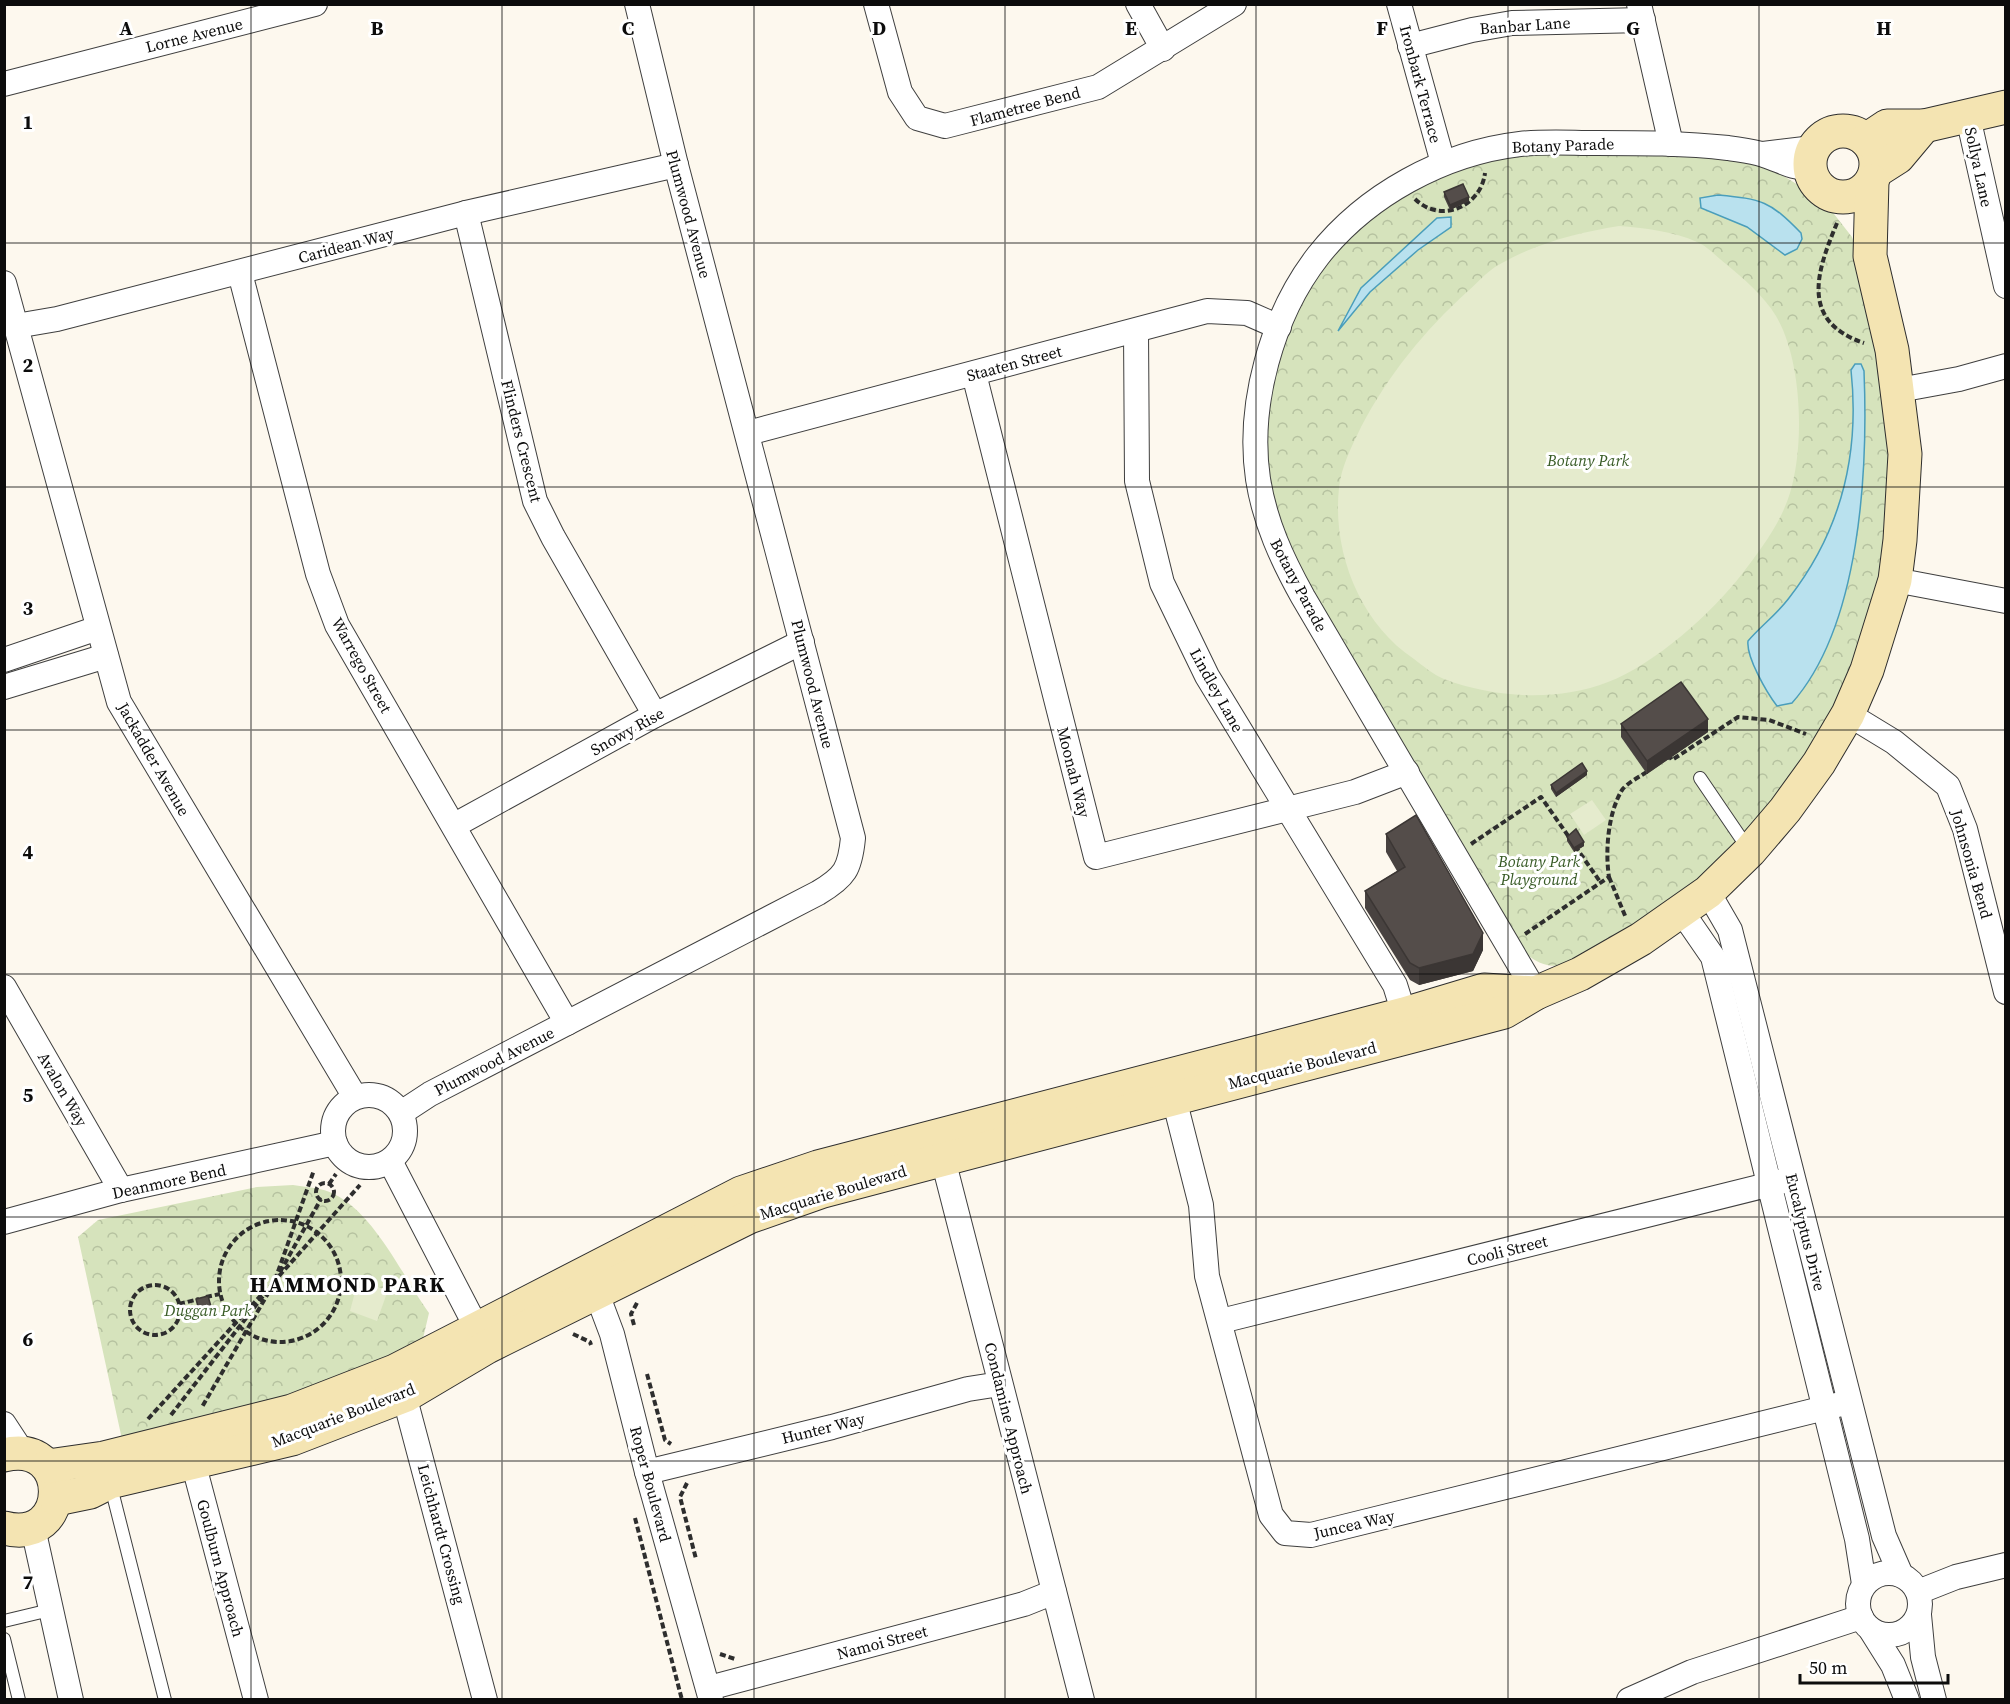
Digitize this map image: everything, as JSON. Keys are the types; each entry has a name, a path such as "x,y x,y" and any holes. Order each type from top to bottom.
{"street":[{"name":"Lorne Avenue","path":"4,84 315,4"},
{"name":"Plumwood Avenue","path":"401,1113 430,1094 818,893 842,877 848,868 853,838 748,433 675,165 637,4"},
{"name":"Flametree Bend","path":"876,4 900,92 918,118 945,126 1098,87 1234,4"},
{"path":"1138,4 1163,49"},
{"name":"Ironbark Terrace","path":"1399,4 1443,164"},
{"path":"1641,12 1671,144"},
{"name":"Banbar Lane","path":"1410,46 1472,30 1512,23 1641,12"},
{"path":"1866,140 1887,126 1924,126 2006,107"},
{"name":"Sollya Lane","path":"1968,117 2006,286"},
{"path":"1874,176 1876,159 1866,140 1858,134 1838,131 1819,167 1836,196 1857,194 1874,176 1898,157 1924,126"},
{"name":"Botany Parade","path":"1536,993 1303,597 1275,545 1264,512 1258,478 1257,414 1264,374 1279,327 1305,275 1334,238 1395,189 1443,164 1518,144 1671,144 1763,154 1793,168 1819,167"},
{"name":"Caridean Way","path":"16,326 57,319 466,213 675,165"},
{"name":"Macquarie Boulevard","path":"1819,167 1870,256"},
{"name":"Macquarie Boulevard","path":"1170,1087 1467,1024 1504,1012 1536,993 1580,974 1682,912 1708,892 1750,851 1819,763 1848,714 1867,670 1895,580 1900,540 1905,454 1899,390 1892,350 1870,256 1874,176"},
{"name":"Flinders Crescent","path":"466,213 536,501 553,537 655,715"},
{"name":"Warrego Street","path":"240,273 318,574 337,625 567,1023"},
{"name":"Jackadder Avenue","path":"4,284 119,702 355,1097"},
{"name":"Staaten Street","path":"748,433 1207,311 1247,313 1279,327"},
{"name":"Lindley Lane","path":"1136,331 1137,481 1162,584 1207,676 1395,985 1404,1014"},
{"path":"1899,390 1959,379 2006,366"},
{"name":"Moonah Way","path":"974,374 1096,857 1355,792 1407,772"},
{"path":"1895,580 2006,601"},
{"path":"4,660 98,628"},
{"name":"Snowy Rise","path":"454,825 655,715 802,642"},
{"path":"4,687 106,656"},
{"name":"Johnsonia Bend","path":"1848,714 1894,742 1948,786 1965,829 2006,992"},
{"name":"Eucalyptus Drive","path":"1708,892 1730,930 1884,1536 1901,1575"},
{"name":"Eucalyptus Drive","path":"1682,912 1713,957 1857,1539 1864,1584"},
{"name":"Avalon Way","path":"4,987 121,1190"},
{"name":"Macquarie Boulevard","path":"25,1458 104,1458 187,1432 292,1438 592,1282 741,1193 818,1167 940,1148 1170,1087 1484,990 1536,993"},
{"name":"Juncea Way","path":"1170,1087 1201,1205 1207,1276 1221,1321 1271,1515 1285,1533 1311,1535 1849,1402"},
{"path":"381,1096 401,1113 405,1134 403,1144 390,1161 380,1166 358,1166 348,1161 335,1143 333,1134 336,1116 340,1108 355,1097 381,1096"},
{"name":"Deanmore Bend","path":"4,1222 121,1190 335,1143"},
{"name":"Condamine Approach","path":"940,1148 1082,1700"},
{"path":"390,1161 482,1338"},
{"name":"Cooli Street","path":"1221,1321 1793,1179"},
{"name":"Roper Boulevard","path":"592,1282 612,1334 647,1472 710,1694"},
{"name":"Leichhardt Crossing","path":"401,1383 485,1700"},
{"name":"Hunter Way","path":"647,1472 832,1427 968,1389 1000,1384"},
{"path":"4,1424 25,1458 57,1488 56,1499 48,1516 14,1528 45,1582 71,1700"},
{"name":"Macquarie Boulevard","path":"56,1499 90,1492 110,1482 187,1432"},
{"name":"Goulburn Approach","path":"187,1432 256,1700"},
{"path":"1640,1697 1692,1672 1866,1623 1890,1635 1908,1629 1918,1603 1956,1577 2006,1564"},
{"path":"1907,1700 1893,1665 1866,1623 1858,1603 1864,1584 1872,1578 1891,1572 1910,1580 1918,1603 1923,1657 1934,1700"},
{"name":"Namoi Street","path":"710,1694 1024,1604 1054,1592"}],"lane":[{"path":"1700,778 1750,851"},
{"path":"110,1482 165,1700"},
{"path":"4,1622 50,1610"},
{"path":"4,1639 19,1700"}],"path":[{"path":"1410,195 1427,208 1452,211 1473,198 1483,184 1485,169"},
{"path":"1837,223 1819,271 1816,287 1818,301 1824,314 1838,330 1855,340 1872,345"},
{"path":"1661,762 1670,757 1672,760 1738,717 1768,720 1810,736"},
{"path":"1628,922 1609,877 1607,864 1609,835 1623,789 1653,768"},
{"path":"1465,848 1541,797 1600,883"},
{"path":"1519,938 1609,877"},
{"path":"187,1432 240,1329 277,1278 314,1170"},
{"path":"321,1199 317,1192 319,1186 329,1184 336,1174"},
{"path":"321,1199 329,1200 333,1196 334,1191 329,1184"},
{"path":"142,1425 360,1185"},
{"path":"187,1432 308,1226 321,1199"},
{"path":"276,1220 296,1222 318,1232 332,1248 340,1268 341,1289 335,1309 323,1326 305,1338 285,1343 264,1341 240,1329 224,1307 220,1294 219,1268 227,1249 239,1234 257,1224 266,1222 276,1220"},
{"path":"153,1285 169,1290 179,1304 174,1326 160,1335 153,1335 138,1329 130,1315 132,1299 137,1292 153,1285"},
{"path":"179,1304 220,1294"},
{"path":"566,1330 590,1342 593,1353"},
{"path":"634,1515 682,1700"}],"green space":[{"name":"Botany Park","path":"1535,152 1707,154 1764,164 1803,188 1834,214 1852,237 1863,268 1893,417 1885,574 1848,688 1765,821 1679,903 1564,965 1558,966 1544,964 1526,954 1316,604 1281,531 1273,506 1266,452 1266,424 1270,397 1284,344 1306,294 1330,258 1345,241 1361,225 1397,197 1436,176 1472,164"},
{"path":"1619,226 1669,233 1701,244 1753,288 1776,316 1785,334 1791,355 1798,403 1798,451 1795,473 1786,504 1763,545 1715,605 1663,650 1626,674 1588,688 1547,695 1504,694 1444,679 1395,644 1365,606 1354,584 1345,561 1338,512 1340,480 1347,457 1361,427 1396,371 1422,338 1488,272 1509,259 1540,246 1571,236"},
{"path":"1592,800 1606,820 1584,835 1570,814"},
{"name":"Duggan Park","path":"293,1185 320,1189 334,1194 349,1203 375,1231 429,1313 421,1347 335,1389 123,1444 78,1237 98,1220 257,1187"},
{"path":"358,1281 388,1290 377,1321 350,1311"}],"water":[{"path":"1718,195 1755,200 1773,208 1801,233 1802,239 1797,249 1785,255 1747,227 1701,208 1700,198"},
{"path":"1451,217 1451,227 1418,250 1370,292 1338,331 1361,288 1437,218"},
{"path":"1855,364 1861,364 1864,371 1864,453 1861,499 1846,590 1833,632 1815,670 1792,703 1777,706 1754,665 1748,641 1784,604 1807,572 1834,518 1843,490 1853,432 1851,370"}],"building":[{"path":"1463,184 1469,197 1450,205 1444,192"},
{"path":"1681,682 1708,719 1647,761 1621,724"},
{"path":"1582,763 1587,771 1556,793 1551,785"},
{"path":"1416,815 1483,933 1473,954 1419,968 1410,963 1365,891 1405,867 1386,834"},
{"path":"1576,829 1584,842 1574,848 1567,837"},
{"path":"208,1296 212,1310 200,1314 196,1299"}],"district":[{"name":"HAMMOND PARK","path":"348,1284"}],"park label":[{"name":"Botany Park Playground","path":"1539,870"}]}
